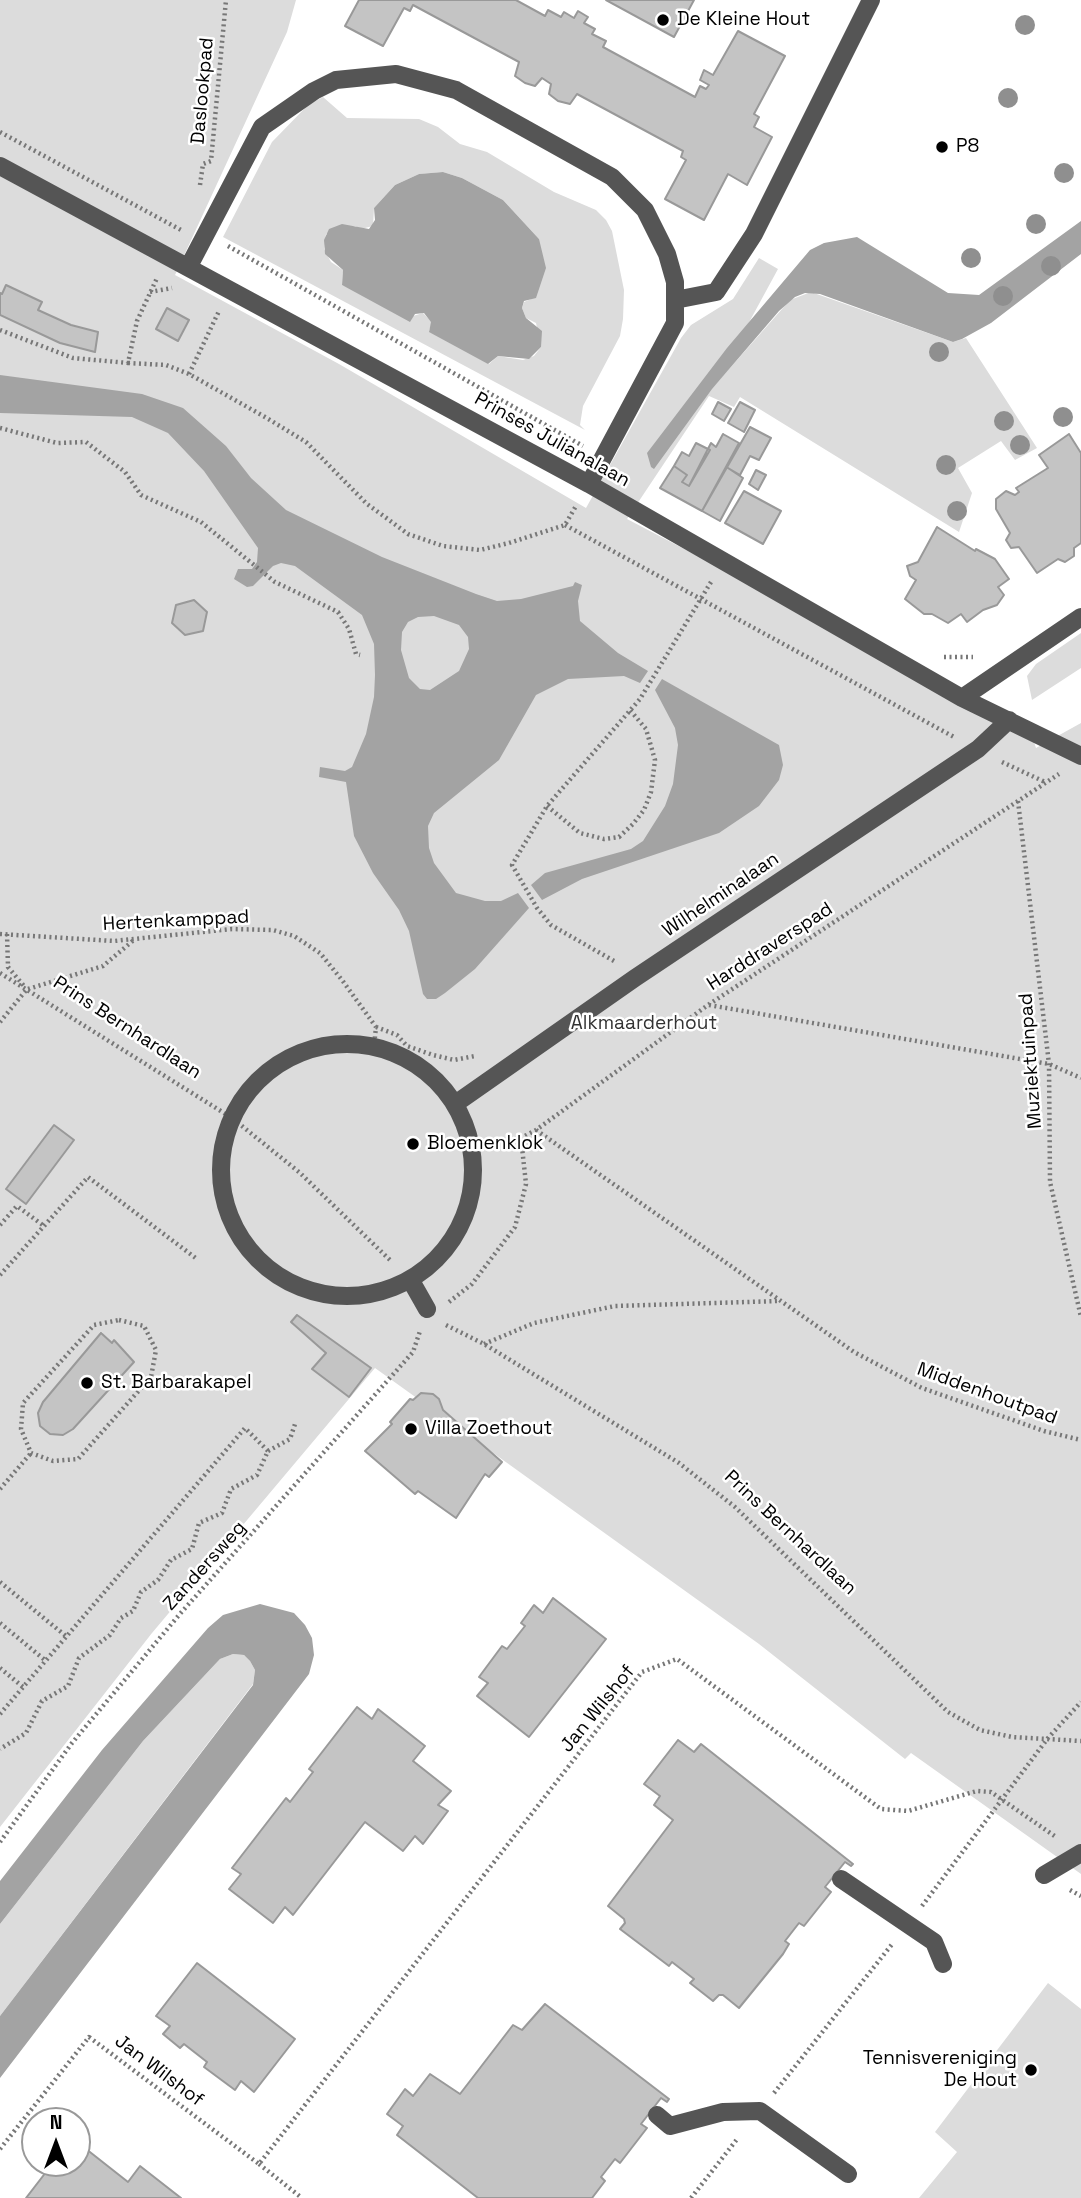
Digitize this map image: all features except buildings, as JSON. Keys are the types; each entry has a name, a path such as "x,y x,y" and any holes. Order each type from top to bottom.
{"street":[{"path":"675,300 716,292 747,246 872,0"},
{"path":"189,267 262,127 336,80 396,74 456,90 612,177 633,195 645,210 667,254 675,282 675,323 589,484"},
{"name":"Prinses Julianalaan","path":"0,166 589,484 962,698 1081,756"},
{"path":"962,698 1081,617"},
{"name":"Wilhelminalaan","path":"455,1104 635,978 978,749 1009,720"},
{"path":"346,1044 374,1046 421,1067 455,1104 471,1144 474,1171 471,1197 462,1222 449,1245 410,1279 371,1293 329,1294 290,1282 257,1257 233,1223 222,1182 225,1138 232,1118 247,1093 267,1073 291,1057 318,1048 346,1044"},
{"path":"410,1279 434,1316"},
{"path":"1044,1875 1081,1854"},
{"path":"841,1879 934,1942 943,1964"},
{"path":"657,2115 670,2126 723,2112 760,2110 848,2174"}],"path":[{"name":"Daslookpad","path":"199,197 203,164 211,161 226,0"},
{"path":"0,132 183,232"},
{"path":"128,363 137,321 188,220"},
{"path":"206,234 603,457"},
{"path":"189,374 230,290"},
{"path":"0,330 73,358 166,365 189,374 306,442 366,504 408,534 443,546 480,550 565,525 589,484"},
{"path":"0,428 57,443 86,442 125,472 141,495 175,510 222,537 275,582 290,591 312,598 338,612 349,629 356,654 360,655"},
{"path":"565,525 978,749"},
{"path":"605,970 616,962 551,925 537,908 512,865 547,806 640,699 700,598 726,561"},
{"path":"935,653 967,659 978,656"},
{"path":"547,806 580,833 604,839 619,837 633,824 644,810 651,792 655,760 646,729 630,710"},
{"name":"Harddraverspad","path":"471,1144 521,1138 536,1130 708,1005 1046,783 978,749"},
{"name":"Muziektuinpad","path":"1018,801 1049,1064 1050,1182 1081,1317"},
{"name":"Hertenkamppad","path":"0,934 135,939 232,929 273,930 294,936 320,953 376,1027"},
{"path":"7,934 8,967 27,989"},
{"path":"0,1022 27,989 103,966 135,939"},
{"name":"Prins Bernhardlaan","path":"0,973 232,1118 299,1172 410,1279"},
{"path":"708,1005 1049,1064 1081,1078"},
{"path":"374,1046 376,1027 397,1035 407,1046 454,1060 474,1056 485,1049"},
{"name":"Middenhoutpad","path":"536,1130 854,1352 922,1388 1044,1431 1081,1440"},
{"name":"Zandersweg","path":"0,1842 72,1743 179,1615 413,1352 434,1316 472,1284 515,1227 526,1184 521,1138"},
{"path":"0,1275 88,1177 197,1259"},
{"path":"0,1225 17,1206 44,1226"},
{"path":"484,1344 534,1323 615,1306 780,1301"},
{"name":"Prins Bernhardlaan","path":"434,1316 679,1463 736,1507 948,1712 980,1730 1012,1737 1081,1741"},
{"path":"119,1320 144,1326 156,1350 151,1377 78,1459 53,1461 31,1453 21,1429 23,1403 94,1325 119,1320"},
{"path":"0,1749 26,1733 42,1701 68,1686 79,1658 110,1636 121,1618 133,1611 141,1592 158,1580 171,1560 192,1549 199,1523 222,1513 231,1489 257,1475 268,1451 290,1438 296,1421"},
{"path":"0,1714 245,1428 268,1451"},
{"path":"0,1489 31,1453"},
{"path":"0,1582 67,1637"},
{"path":"0,1623 46,1661"},
{"name":"Jan Wilshof","path":"259,2164 642,1672 677,1659 881,1809 908,1811 976,1791 991,1792 1081,1854"},
{"path":"0,1668 23,1687"},
{"path":"691,2198 908,1924 1048,1738 1081,1702"},
{"name":"Jan Wilshof","path":"0,2149 89,2036 302,2198"}],"green space":[{"name":"Alkmaarderhout","path":"0,0 296,0 287,32 175,275 339,364 586,508 681,338 691,325 733,299 759,258 778,269 715,385 790,300 811,292 953,342 966,338 1037,448 1015,460 1001,441 958,468 972,493 959,532 740,397 734,407 709,396 627,519 1030,730 1036,748 1081,723 1081,1874 911,1753 905,1759 759,1644 375,1368 152,1633 0,1827"},
{"path":"323,97 347,118 419,119 438,127 460,144 487,152 554,192 596,210 606,220 612,231 624,290 623,319 620,336 583,406 580,425 585,430 223,237 272,142 308,105","holes":["443,172 462,178 503,200 539,239 531,299 524,302 522,308 526,318 536,323 541,347 534,356 523,360 498,356 489,364 429,331 432,322 423,313 413,316 342,285 343,270 331,262 324,249 326,234 355,226 361,229 373,226 374,208 395,185 419,174"]},
{"path":"1081,633 1081,668 1032,700 1027,676 1036,664"},
{"path":"233,1654 244,1655 250,1661 255,1670 253,1684 0,2016 0,1924 143,1741 220,1659"},
{"name":"Tennisvereniging De Hout","path":"1048,1983 1081,2009 1081,2198 919,2198 957,2152 935,2132"}],"shaded area":[{"path":"443,172 462,178 503,200 539,239 546,268 536,298 524,301 522,308 526,318 542,331 541,347 529,359 498,356 488,364 429,332 431,322 424,313 415,314 410,322 342,285 343,270 325,254 324,240 329,229 342,224 369,229 375,220 374,208 395,185 419,174"},
{"path":"1081,221 1081,254 991,323 953,342 820,294 805,293 795,297 779,311 712,389 654,469 651,467 647,453 727,348 810,250 824,243 857,237 948,293 979,295"},
{"path":"0,375 142,394 183,408 226,446 251,478 286,510 382,557 497,601 521,599 573,586 575,582 582,585 578,601 580,621 618,653 648,671 640,683 624,676 568,679 536,695 499,760 434,813 428,826 429,848 434,863 456,893 485,901 501,901 518,893 529,908 475,969 436,999 427,999 423,994 409,931 354,836 346,782 319,777 320,767 345,771 352,767 366,734 374,697 374,644 362,615 295,566 281,563 273,566 253,586 247,587 234,579 238,569 252,569 257,562 258,548 204,471 168,433 132,417 0,413","holes":["434,616 459,625 468,637 469,649 459,671 430,690 420,689 409,678 401,650 402,632 408,622 418,617"]},
{"path":"662,679 779,745 783,765 779,780 759,806 719,833 582,879 542,900 531,885 545,873 631,849 643,841 665,806 673,784 678,745 675,728 655,690"},
{"path":"260,1604 294,1613 305,1625 312,1638 314,1655 309,1674 0,2078 0,2016 253,1685 255,1670 250,1661 244,1655 233,1654 220,1659 143,1741 0,1924 0,1881 102,1750 208,1628 223,1615"}],"place":[{"name":"De Kleine Hout","path":"663,20"},
{"name":"P8","path":"942,147"},
{"name":"Bloemenklok","path":"413,1144"},
{"name":"St. Barbarakapel","path":"87,1383"},
{"name":"Villa Zoethout","path":"411,1429"},
{"name":"Tennisvereniging De Hout","path":"1031,2070"}]}
